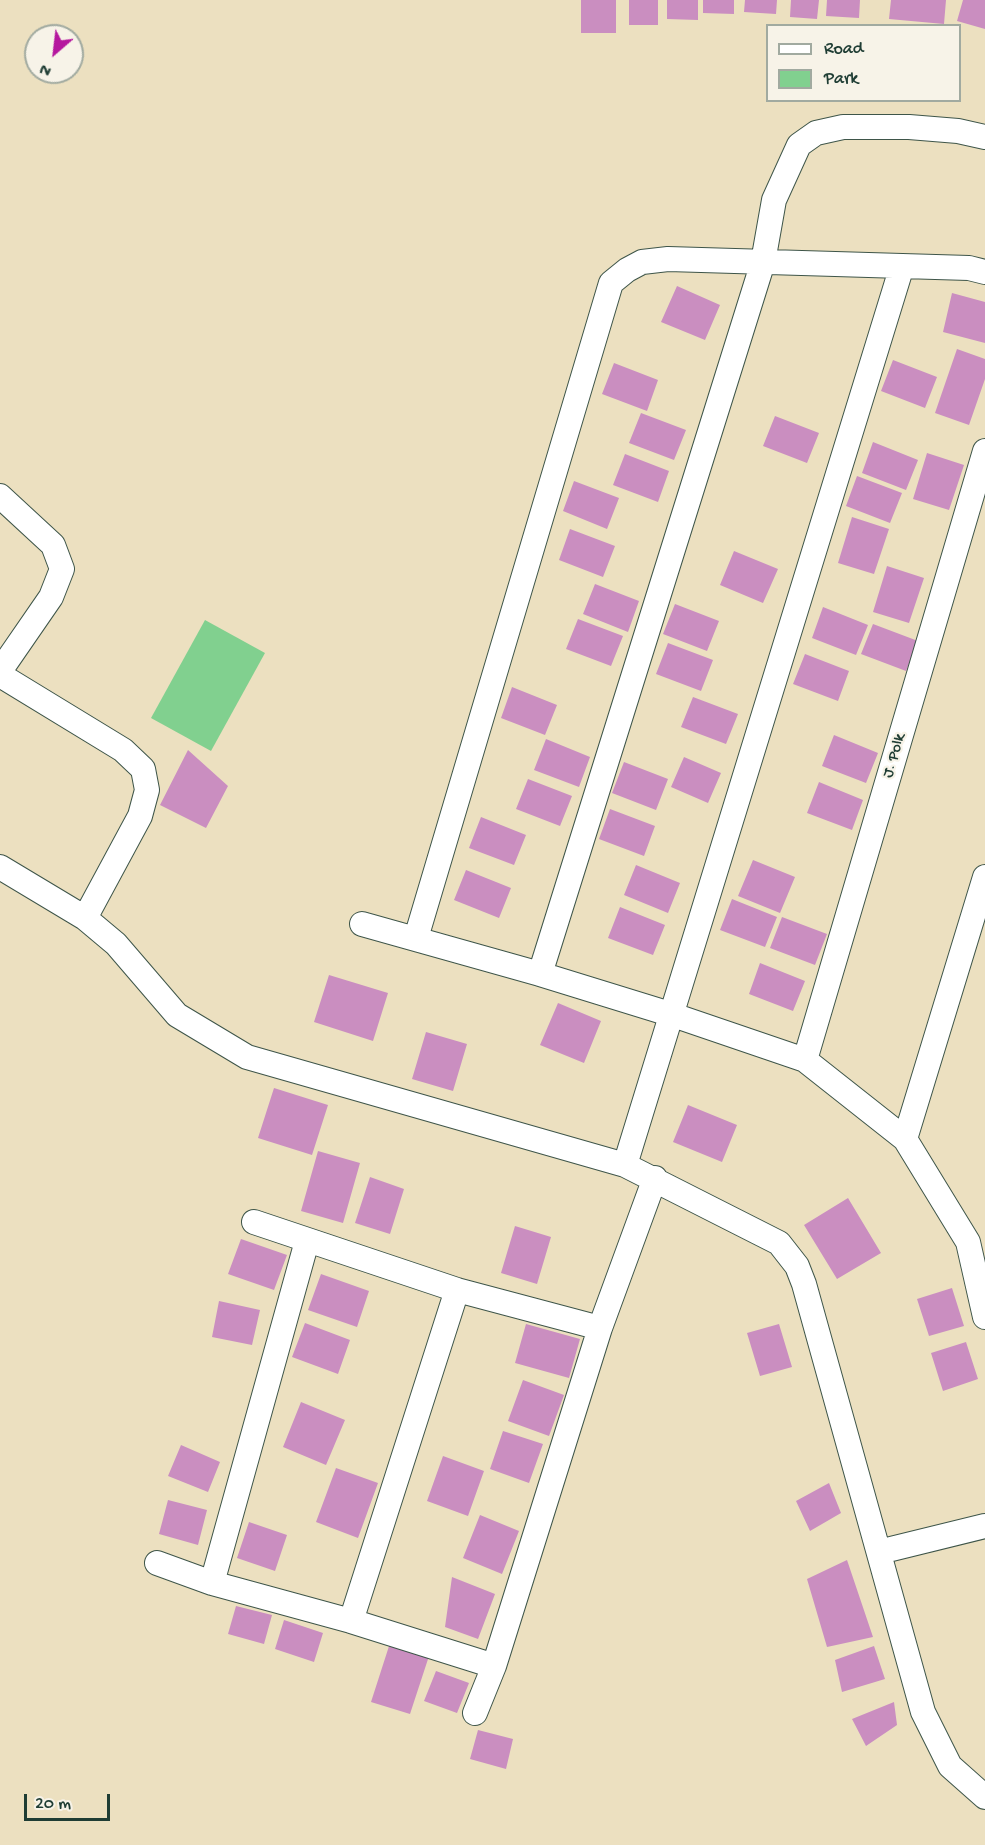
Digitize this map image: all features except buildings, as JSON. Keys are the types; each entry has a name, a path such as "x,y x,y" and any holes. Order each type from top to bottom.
{"street":[{"path":"540,974 763,262 774,200 799,145 816,133 843,128 909,126 957,131 985,138"},
{"path":"416,938 611,283 642,262 668,259 969,268 985,272"},
{"path":"626,1165 902,266"},
{"name":"J. Polk","path":"805,1060 985,452"},
{"path":"0,496 53,545 62,569 51,597 0,673 123,750 143,769 147,790 140,816 85,918"},
{"path":"0,867 85,918 116,944 177,1015 247,1058 626,1165 779,1243 797,1266 923,1712 950,1766 985,1797"},
{"path":"905,1139 985,877"},
{"path":"362,924 540,974 673,1015 805,1060 905,1139 977,1240 985,1317"},
{"path":"476,1713 494,1666 600,1328 655,1178"},
{"path":"254,1222 457,1290 600,1328"},
{"path":"212,1583 308,1241"},
{"path":"351,1621 457,1290"},
{"path":"879,1552 985,1526"},
{"path":"157,1563 212,1583 351,1621 494,1666"}],"green space":[{"path":"205,620 265,653 211,751 151,718"}]}
